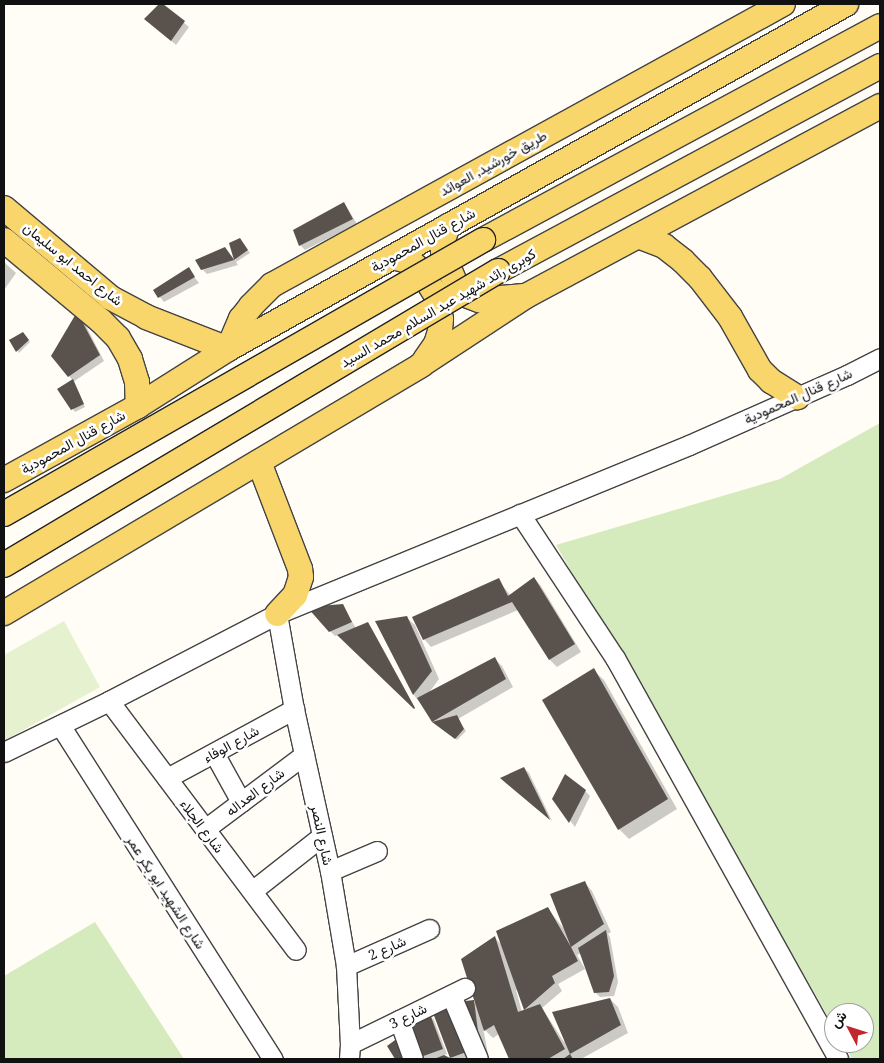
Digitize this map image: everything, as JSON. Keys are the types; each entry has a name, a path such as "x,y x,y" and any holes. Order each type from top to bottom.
{"main road":[{"name":"طريق خورشيد, العوائد","path":"228,349 241,320 250,306 272,284 783,4"},
{"name":"شارع قنال المحمودية","path":"4,480 138,406 228,349 846,4"},
{"path":"4,514 483,240 880,26"},
{"name":"كوبرى رائد شهيد عبد السلام محمد السيد","path":"4,565 498,271 880,66"},
{"path":"4,613 421,366 526,296 880,106"},
{"name":"شارع احمد ابو سليمان","path":"4,208 111,298 146,317 228,349"},
{"path":"448,226 442,247 444,262 457,287 463,294 479,300 526,296"},
{"path":"638,236 664,246 683,261 725,310 760,370 777,386 797,397"},
{"name":"شارع احمد ابو سليمان","path":"4,240 101,321 118,338 130,359 137,382 138,406"},
{"path":"393,257 411,262 422,270 438,297 441,320 440,331 433,350 421,366"},
{"path":"258,462 300,569 301,577 295,595 277,614"}],"street":[{"name":"شارع قنال المحمودية","path":"4,752 109,701 277,614 690,445 880,358"},
{"path":"520,514 614,658 838,1059"},
{"name":"شارع النصر","path":"277,614 294,709 330,871 346,966 349,1052"},
{"name":"شارع الجلاء","path":"109,701 296,950"},
{"name":"شارع الوفاء","path":"167,778 294,709"},
{"name":"شارع الشهيد ابو بكر عمر","path":"60,725 273,1059"},
{"path":"214,753 241,802"},
{"name":"شارع العداله","path":"205,829 304,755"},
{"path":"252,891 322,836"},
{"path":"330,871 377,851"},
{"name":"شارع 2","path":"346,966 429,929"},
{"name":"شارع 3","path":"349,1052 399,1020 458,991 478,1059"},
{"path":"399,1020 413,1059"}],"green space":[{"path":"880,423 880,1059 852,1059 849,1053 874,1053 874,1003 824,1003 824,1010 556,545 780,479"},
{"path":"64,621 100,687 4,741 4,655"},
{"path":"95,922 184,1059 4,1059 4,976"}],"building":[{"path":"159,4 163,4 185,21 171,41 144,19"},
{"path":"344,202 353,219 299,246 293,230"},
{"path":"240,238 248,250 234,260 229,243"},
{"path":"225,247 234,260 201,270 195,260"},
{"path":"189,267 195,277 158,298 153,290"},
{"path":"77,312 100,355 68,377 51,356"},
{"path":"23,332 29,340 16,352 9,340"},
{"path":"73,379 84,404 71,410 57,389"},
{"path":"534,577 575,644 549,660 512,602 423,640 412,617 499,578 508,596"},
{"path":"343,604 352,622 329,632 307,607"},
{"path":"407,616 432,671 413,695 375,621"},
{"path":"368,622 415,708 414,709 337,635"},
{"path":"495,657 506,679 432,722 417,698"},
{"path":"594,668 668,799 618,830 542,700"},
{"path":"457,715 464,729 455,739 432,722"},
{"path":"524,767 550,820 500,778"},
{"path":"565,774 586,790 569,823 552,799"},
{"path":"585,881 604,924 571,947 550,894"},
{"path":"548,907 578,961 552,976 555,983 524,1010 496,931"},
{"path":"606,930 614,976 609,992 594,993 578,948"},
{"path":"495,936 518,1012 540,1004 565,1049 548,1059 509,1059 494,1025 484,1031 461,959"},
{"path":"610,998 621,1025 570,1054 552,1012"},
{"path":"474,1000 480,1047 450,1058 430,1005"},
{"path":"430,1014 443,1049 415,1059 395,1059 387,1046"},
{"path":"570,1054 573,1059 563,1059"},
{"path":"444,1055 453,1059 434,1059"}]}
